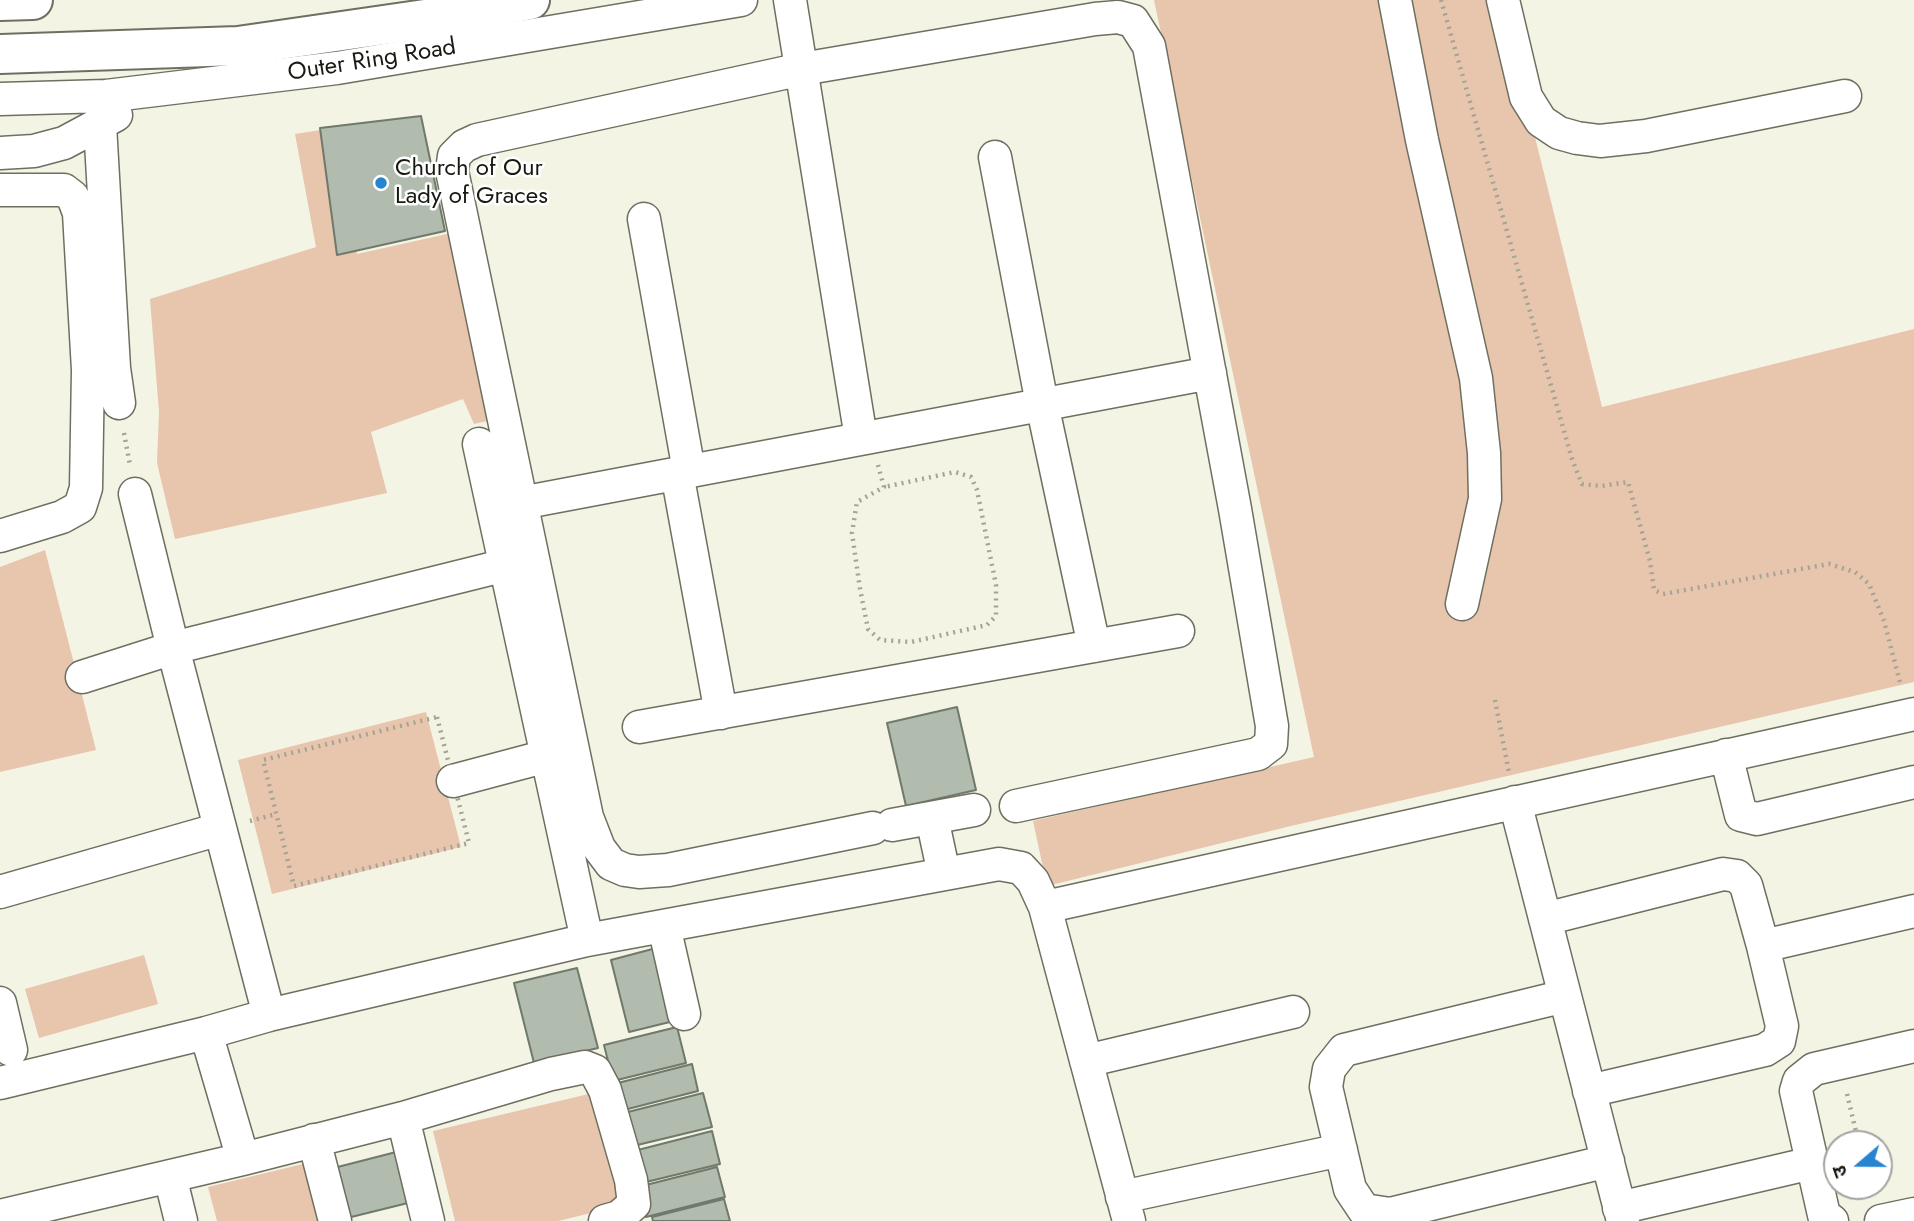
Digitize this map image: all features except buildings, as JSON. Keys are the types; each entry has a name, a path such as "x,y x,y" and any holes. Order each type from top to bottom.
{"main road":[{"path":"0,1 33,0"},
{"name":"Outer Ring Road","path":"0,54 238,46 467,13 530,0"}],"street":[{"name":"Outer Ring Road","path":"0,99 106,96 337,68 741,0"},
{"path":"790,0 866,438"},
{"path":"1395,0 1422,140 1459,295 1478,390 1485,499 1462,604"},
{"path":"1503,0 1525,97 1541,121 1559,133 1600,141 1646,136 1845,96"},
{"path":"974,810 668,870 639,872 611,864 600,848 587,817 452,171 454,156 464,146 477,140 802,69 1096,19 1118,17 1133,21 1149,46 1272,726 1271,744 1258,754 1016,806"},
{"path":"0,153 34,151 64,143 100,125 156,90"},
{"path":"0,536 62,517 80,507 86,488 101,369 100,125"},
{"path":"995,157 1042,404 1094,646"},
{"path":"0,190 64,190 74,197 79,213 83,271 101,369 119,403"},
{"path":"644,219 721,713"},
{"path":"521,503 1210,373"},
{"path":"479,444 587,940"},
{"path":"135,494 269,1015"},
{"path":"82,677 173,648 506,565"},
{"path":"639,727 1178,631"},
{"path":"1045,907 1726,755 1912,722"},
{"path":"1726,755 1741,815 1757,819 1914,782"},
{"path":"453,781 547,756"},
{"path":"1515,802 1621,1214 1812,1163"},
{"path":"932,818 944,874"},
{"path":"0,892 220,828"},
{"path":"0,1083 269,1015 587,940 999,864 1021,868 1033,881 1045,907 1126,1209 1341,1150"},
{"path":"1545,919 1723,874 1737,876 1746,885 1763,946 1782,1026 1779,1041 1765,1050 1589,1091"},
{"path":"1763,946 1914,911"},
{"path":"664,926 684,1014"},
{"path":"1565,996 1344,1050 1329,1069 1326,1087 1350,1189 1364,1210 1390,1214 1608,1161"},
{"path":"0,1003 11,1050"},
{"path":"1086,1061 1293,1012"},
{"path":"206,1033 243,1159"},
{"path":"1832,1221 1824,1215 1796,1091 1799,1081 1814,1069 1914,1046"},
{"path":"0,1216 97,1208 170,1176 403,1118 585,1067 595,1071 605,1090 631,1180 634,1204 620,1217 605,1221"},
{"path":"403,1118 428,1221"},
{"path":"314,1140 335,1221"},
{"path":"170,1176 181,1221"},
{"path":"1881,1221 1914,1214"}],"path":[{"path":"1441,0 1572,459 1582,484 1602,486 1628,482 1650,561 1654,590 1663,594 1829,564 1855,572 1869,584 1884,621 1912,722"},
{"path":"119,403 135,494"},
{"path":"866,438 884,486"},
{"path":"955,472 971,477 977,490 996,585 996,616 987,625 911,642 880,640 869,629 852,533 857,502 884,486 955,472"},
{"path":"1494,700 1515,802"},
{"path":"438,717 453,781 469,843 294,886 263,761 438,717"},
{"path":"1847,1091 1856,1130"}],"shaded area":[{"path":"1154,0 1501,0 1602,407 1914,329 1914,682 1291,826 1047,886 1033,821 1314,757"},
{"path":"340,127 357,254 465,230 501,418 474,424 463,399 371,432 387,493 175,539 157,463 159,412 150,299 316,247 295,134"},
{"path":"45,550 96,750 0,772 0,567"},
{"path":"426,712 461,847 272,894 238,760"},
{"path":"144,955 158,1004 39,1038 25,989"},
{"path":"597,1092 624,1205 558,1221 455,1221 433,1131"},
{"path":"311,1162 326,1221 217,1221 208,1187"}],"place":[{"name":"Church of Our Lady of Graces","path":"381,183"}]}
